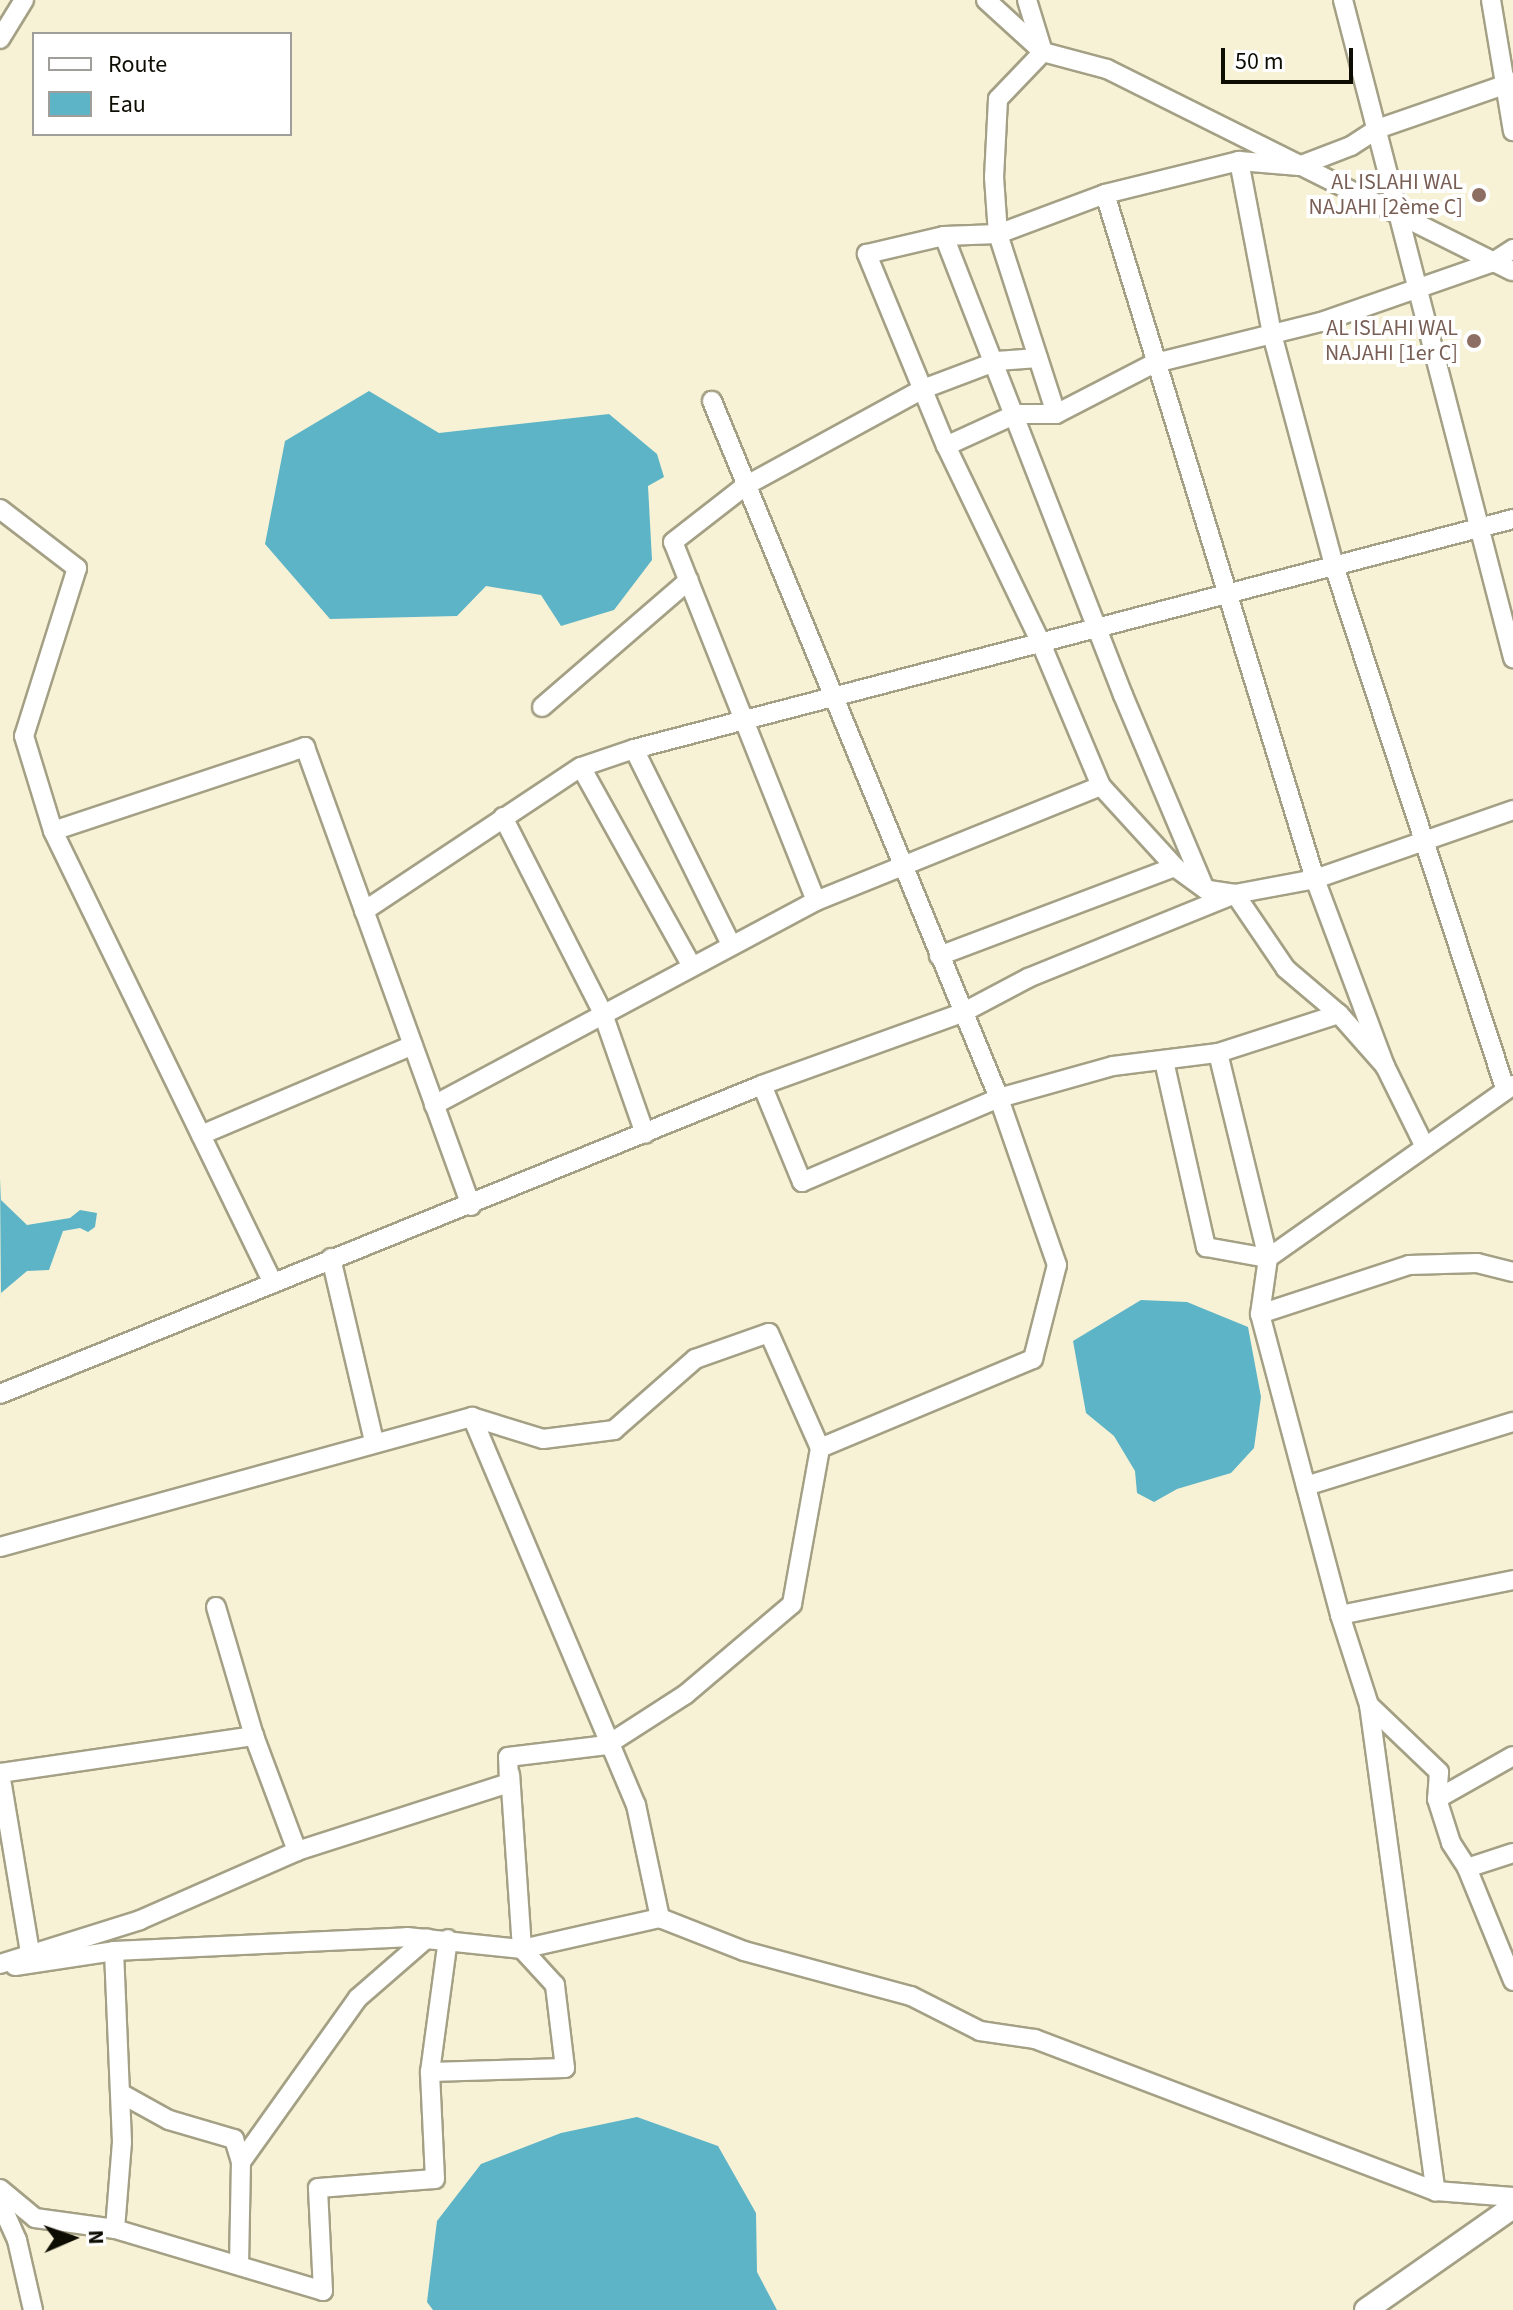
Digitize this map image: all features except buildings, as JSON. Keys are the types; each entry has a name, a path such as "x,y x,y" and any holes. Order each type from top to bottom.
{"street":[{"path":"0,39 24,0"},
{"path":"986,0 1043,52 1107,69 1400,218 1513,271"},
{"path":"1027,0 1043,52"},
{"path":"1343,0 1513,658"},
{"path":"1491,0 1508,84 1513,131"},
{"path":"1043,52 998,99 994,177 998,234 1056,414"},
{"path":"1385,1066 1339,1014 1286,969 1235,894 1205,889 1175,867 1101,786 1041,643 946,446 867,254 944,236 998,234 1105,194 1239,161 1299,166 1351,146 1377,129 1508,84"},
{"path":"1164,1061 1206,1247 1268,1258 1509,1087 1334,566 1272,334 1239,161"},
{"path":"1105,194 1315,879 1385,1066 1425,1147"},
{"path":"944,236 997,361 1097,627 1205,889"},
{"path":"946,446 1016,414 1056,414 1155,363 1272,334 1493,262 1513,249"},
{"path":"816,901 673,542 745,486 923,389 997,361 1038,358"},
{"path":"712,401 999,1098 1057,1265 1033,1359 820,1448"},
{"path":"0,509 77,568 24,736 53,831 273,1283"},
{"path":"364,911 581,767 634,749 1513,519"},
{"path":"542,707 689,580"},
{"path":"53,831 305,747 471,1206"},
{"path":"634,749 731,944"},
{"path":"581,767 691,965"},
{"path":"434,1105 602,1011 816,901 905,868 1101,786"},
{"path":"0,1394 331,1258 471,1206 762,1085 962,1013 1028,978 1235,894 1315,879 1425,838 1513,810"},
{"path":"503,817 602,1011 645,1134"},
{"path":"939,956 1175,867"},
{"path":"762,1085 802,1182 999,1098 1113,1066 1218,1053 1339,1014"},
{"path":"201,1135 413,1045"},
{"path":"1218,1053 1268,1258 1260,1314 1340,1615 1369,1705 1436,2191"},
{"path":"331,1258 374,1441"},
{"path":"1260,1314 1409,1265 1477,1263 1513,1272"},
{"path":"0,1547 374,1441 472,1417 543,1439 614,1430 695,1359 769,1333 820,1448 792,1604 686,1694 607,1745 508,1757"},
{"path":"472,1417 607,1745 636,1805 660,1918"},
{"path":"1306,1486 1513,1422"},
{"path":"1340,1615 1513,1580"},
{"path":"216,1607 254,1736 297,1851"},
{"path":"1369,1705 1439,1772 1437,1799 1451,1843 1467,1868 1513,1981"},
{"path":"30,1952 0,1773 254,1736"},
{"path":"1437,1799 1513,1756"},
{"path":"0,1966 30,1952 140,1920 297,1851 509,1783 508,1757"},
{"path":"430,2072 565,2068 555,1985 522,1949 518,1838 508,1757"},
{"path":"1467,1868 1513,1853"},
{"path":"0,1966 114,1951 427,1938 522,1949 660,1918 744,1951 911,1996 980,2031 1035,2039 1436,2191 1513,2197"},
{"path":"241,2162 358,1998 427,1938"},
{"path":"0,2189 35,2218 115,2229 323,2291 318,2188 435,2179 430,2072 448,1939"},
{"path":"114,1951 120,2093 115,2229"},
{"path":"120,2093 169,2120 234,2139 241,2162 239,2265"},
{"path":"0,2202 17,2240 33,2310"},
{"path":"1366,2310 1513,2207"}],"water":[{"path":"369,391 439,433 609,414 657,454 664,477 648,486 652,560 614,610 561,626 541,595 486,586 457,616 330,619 265,544 285,441"},
{"path":"0,1178 1,1200 27,1225 70,1218 80,1210 97,1213 95,1227 88,1232 80,1228 63,1231 49,1270 27,1271 1,1293 1,1303"},
{"path":"1141,1300 1187,1302 1248,1327 1261,1397 1254,1448 1231,1473 1177,1489 1154,1502 1137,1493 1135,1471 1114,1436 1086,1413 1073,1341"},
{"path":"637,2117 718,2146 756,2213 757,2272 777,2310 433,2310 427,2302 437,2221 481,2164 561,2133"}],"place":[{"name":"AL ISLAHI WAL NAJAHI [2ème C]","path":"1479,195"},
{"name":"AL ISLAHI WAL NAJAHI [1er C]","path":"1474,341"}]}
